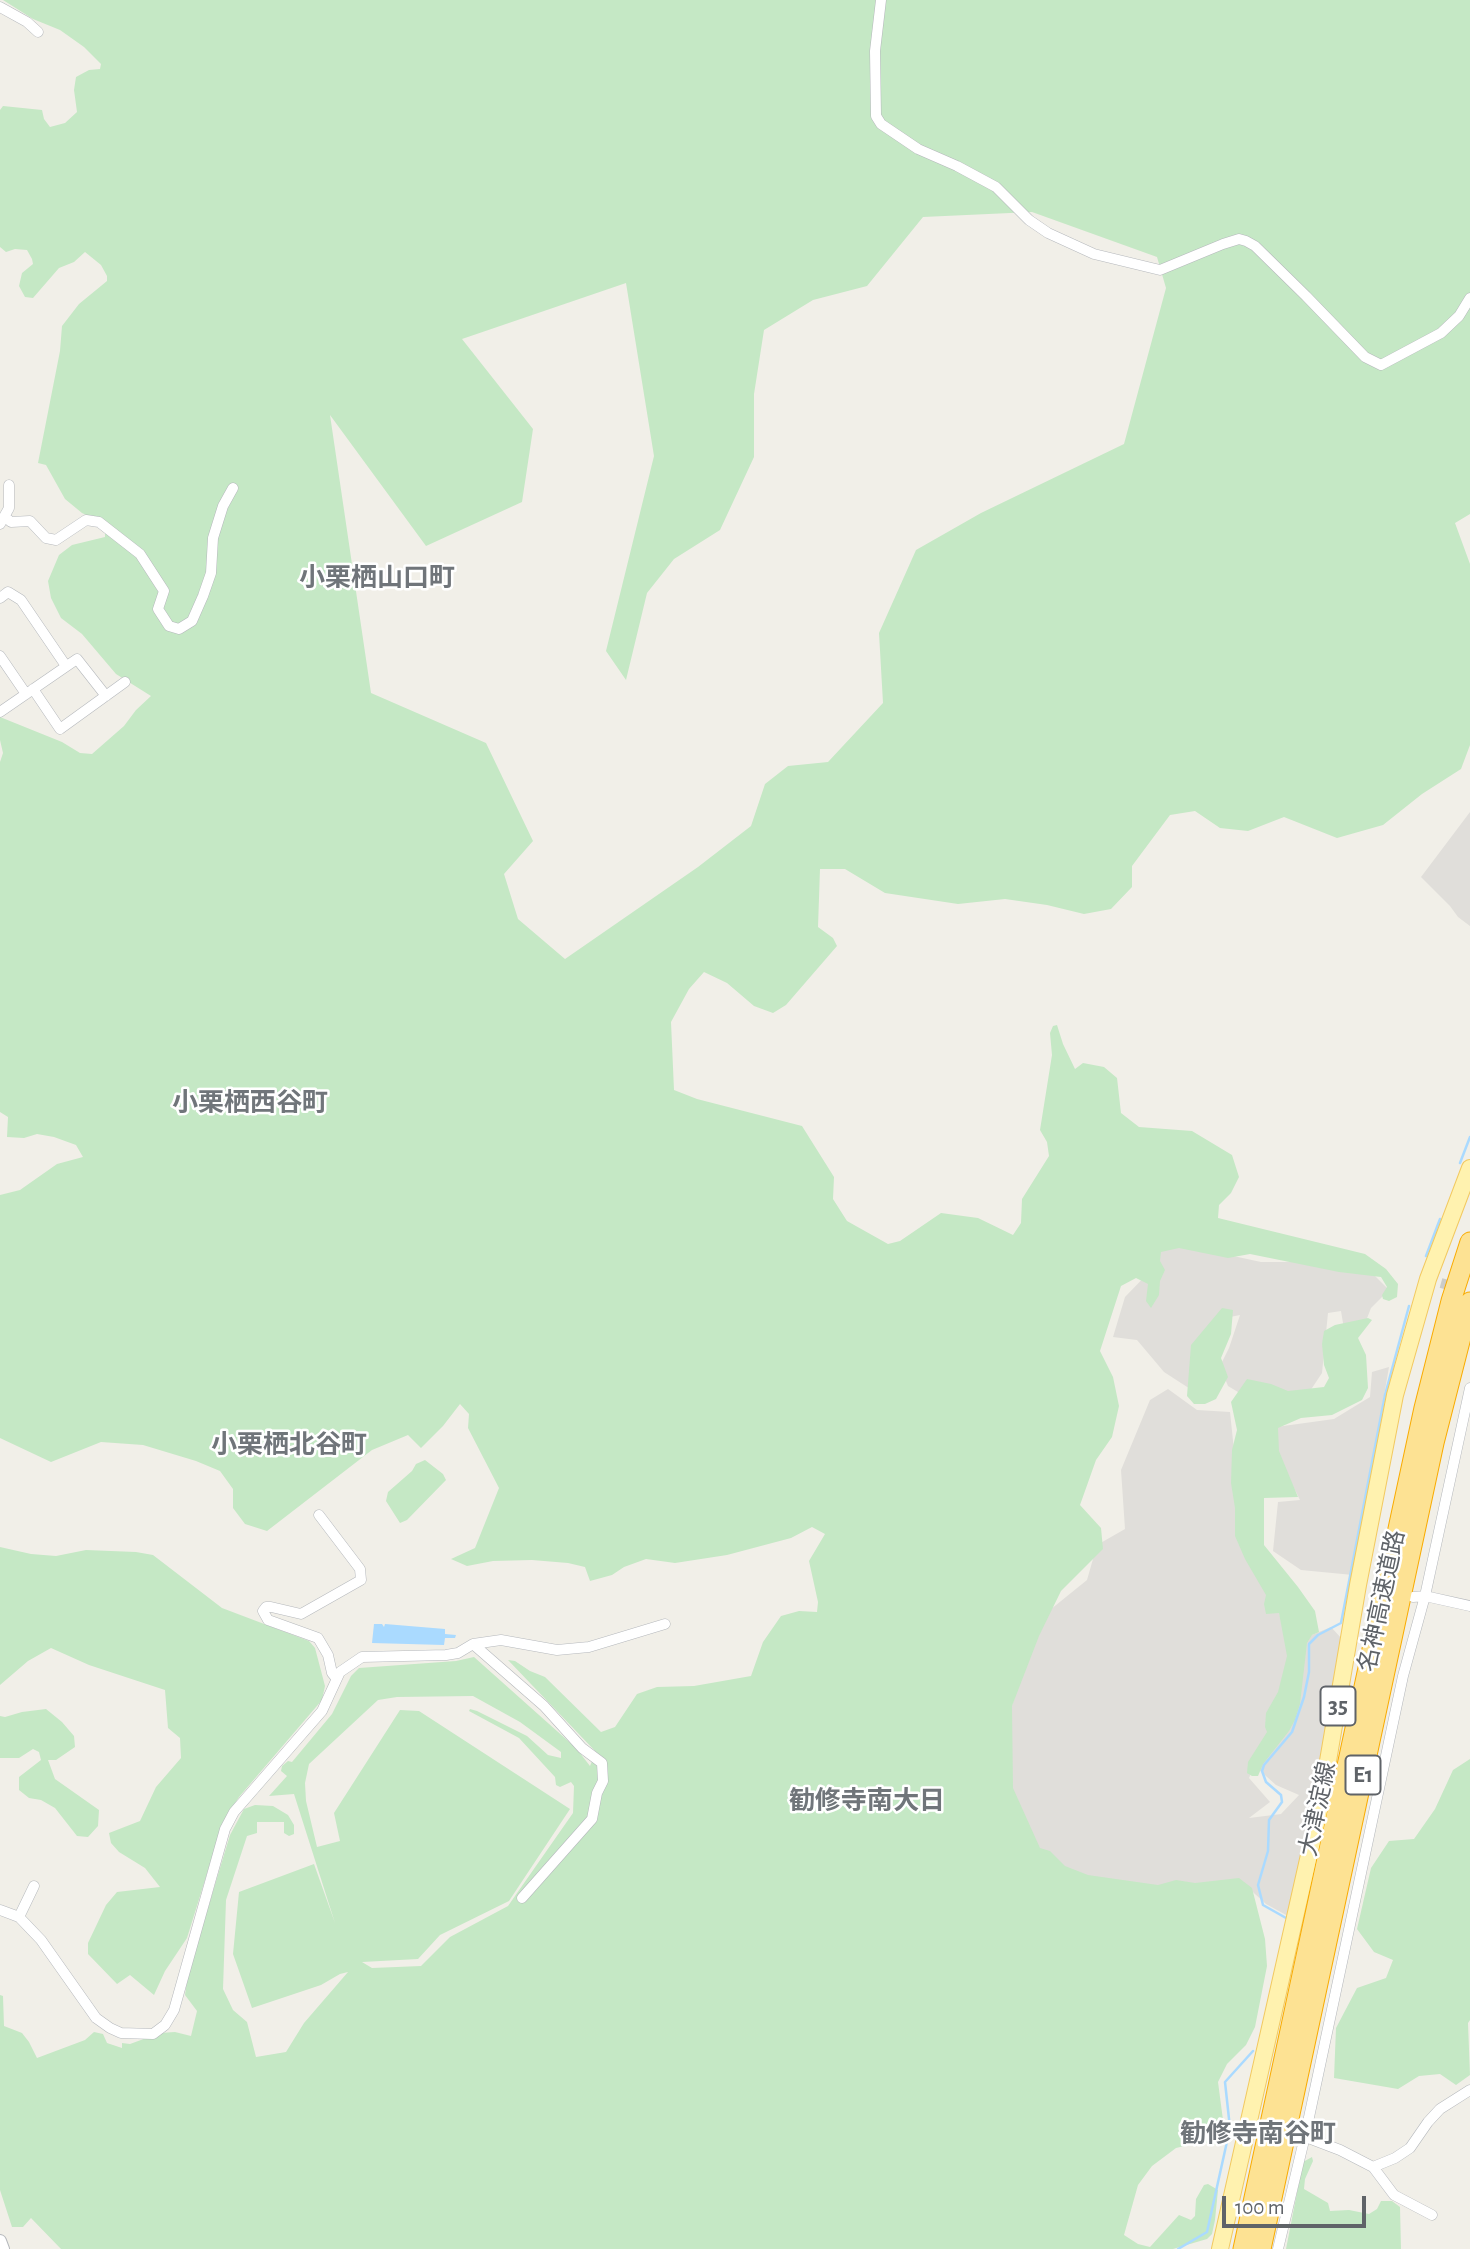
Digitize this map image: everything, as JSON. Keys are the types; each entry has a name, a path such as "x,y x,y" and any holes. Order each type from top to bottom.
{"highway":[{"name":"名神高速道路","path":"1243,2249 1421,1422 1448,1313 1470,1242"},
{"name":"名神高速道路","path":"1261,2249 1434,1443 1470,1302"}],"main road":[{"name":"大津淀線","path":"1220,2249 1252,2122 1321,1802 1364,1585 1395,1395 1470,1168"}],"street":[{"path":"881,0 875,51 876,116 881,124 918,149 996,187 1028,219 1048,233 1094,254 1160,271 1223,244 1238,239 1246,241 1255,246 1290,280 1365,357 1381,365 1441,334 1460,316 1470,298"},
{"path":"0,7 27,22 38,32"},
{"path":"9,485 9,508 3,521 30,521 46,538 56,540 86,520 99,522 140,554 164,592 158,609 169,626 179,629 192,621 203,596 211,573 214,538 223,506 233,488"},
{"path":"0,598 8,592 21,600 66,666"},
{"path":"0,656 60,729 125,682"},
{"path":"0,712 77,659 106,696"},
{"path":"1278,2249 1403,1676 1425,1596 1470,1388"},
{"path":"319,1515 360,1569 361,1580 301,1614 271,1607 265,1607 263,1611 268,1620 318,1639 328,1655 331,1673 337,1678"},
{"path":"1413,1597 1425,1596 1470,1606"},
{"path":"0,1910 19,1917 41,1940 96,2018 121,2033 153,2034 165,2025 174,2010 225,1829 234,1812 322,1711 340,1672 362,1657 446,1655 458,1653 474,1644 501,1640 557,1650 589,1647 665,1624"},
{"path":"474,1644 544,1706 582,1748 602,1763 603,1781 597,1793 592,1819 522,1898"},
{"path":"19,1917 34,1886"},
{"path":"1373,2167 1410,2148 1440,2109 1470,2090"},
{"path":"1302,2135 1373,2167 1394,2195 1432,2215"},
{"path":"0,2241 3,2249"}],"shaded area":[{"path":"1470,812 1470,926 1458,917 1421,877"},
{"path":"1173,1243 1261,1262 1310,1262 1368,1269 1389,1290 1371,1308 1364,1326 1345,1335 1341,1311 1328,1313 1322,1373 1308,1394 1253,1401 1228,1386 1220,1366 1240,1315 1220,1319 1198,1394 1164,1372 1137,1340 1113,1337 1125,1297 1155,1266 1160,1248"},
{"path":"1389,1367 1353,1575 1301,1570 1273,1551 1278,1502 1300,1500 1276,1452 1276,1427 1334,1419 1370,1397 1372,1372"},
{"path":"1168,1389 1197,1410 1230,1412 1243,1536 1276,1601 1291,1657 1271,1728 1249,1778 1270,1802 1249,1818 1281,1814 1299,1795 1276,1785 1257,1768 1307,1637 1331,1627 1342,1639 1332,1714 1288,1916 1266,1904 1244,1884 1072,1903 988,1780 1040,1618 1087,1580 1097,1545 1125,1529 1121,1470 1150,1400"}],"green space":[{"path":"3,0 1470,0 1470,514 1455,523 1470,564 1470,745 1461,769 1422,794 1383,825 1337,838 1284,817 1248,831 1220,828 1195,811 1170,815 1132,866 1132,887 1111,909 1084,914 1005,899 958,904 885,893 845,869 820,869 818,927 833,938 837,946 786,1005 773,1013 754,1006 727,983 704,972 689,989 671,1022 674,1090 697,1099 802,1126 834,1177 833,1199 847,1221 888,1244 900,1241 941,1213 978,1218 1013,1235 1021,1223 1022,1199 1049,1156 1047,1142 1040,1130 1052,1055 1050,1033 1053,1026 1057,1025 1075,1069 1083,1063 1104,1067 1117,1078 1121,1113 1139,1127 1192,1131 1232,1155 1239,1177 1231,1193 1219,1205 1218,1218 1365,1254 1386,1269 1398,1284 1397,1297 1389,1301 1383,1299 1382,1295 1387,1287 1381,1277 1339,1272 1250,1254 1228,1258 1179,1248 1161,1252 1160,1261 1165,1270 1160,1281 1159,1295 1151,1308 1146,1301 1148,1284 1136,1278 1121,1286 1100,1351 1113,1377 1119,1406 1112,1437 1096,1460 1080,1505 1101,1528 1103,1549 1061,1591 1039,1636 1012,1706 1013,1788 1040,1848 1050,1851 1065,1866 1088,1875 1158,1885 1176,1880 1195,1883 1239,1878 1252,1888 1265,1939 1267,1966 1255,2027 1246,2045 1227,2064 1218,2082 1222,2134 1217,2145 1201,2142 1176,2148 1152,2166 1138,2185 1124,2235 1138,2244 1150,2247 1179,2215 1191,2220 1195,2216 1196,2199 1204,2185 1208,2184 1218,2190 1212,2234 1207,2239 1173,2249 61,2249 31,2218 23,2227 12,2227 0,2190 0,1995 3,1996 4,2026 22,2033 37,2058 85,2040 94,2032 103,2034 107,2043 122,2048 122,2043 130,2044 160,2033 175,2032 191,2036 197,2011 185,1995 188,1974 230,1835 244,1809 255,1805 273,1806 288,1815 294,1825 294,1834 289,1836 284,1833 284,1822 257,1822 257,1833 247,1836 226,1900 223,1989 233,2010 247,2022 256,2057 286,2052 304,2023 348,1972 321,1985 252,2008 233,1954 239,1892 314,1864 335,1923 294,1794 269,1796 287,1776 281,1771 282,1766 288,1761 292,1762 332,1714 351,1676 359,1668 456,1661 474,1657 576,1748 590,1766 596,1752 508,1660 545,1677 601,1732 615,1727 637,1694 657,1687 694,1686 751,1676 763,1642 781,1616 799,1611 817,1612 818,1602 809,1561 825,1534 812,1527 791,1538 727,1555 675,1563 646,1559 624,1567 612,1575 590,1581 585,1567 568,1563 493,1561 467,1566 451,1559 475,1548 499,1488 468,1428 469,1414 460,1404 421,1448 408,1435 372,1450 267,1531 245,1524 233,1508 233,1489 220,1471 196,1461 143,1445 101,1442 51,1462 0,1438 0,1195 20,1190 57,1164 83,1157 76,1145 54,1137 37,1134 24,1138 7,1137 8,1117 0,1112 0,762 3,753 0,717 62,742 80,753 92,754 124,726 151,696 116,674 82,634 61,618 51,598 48,581 59,555 72,545 105,537 105,524 82,513 65,499 46,465 38,463 60,351 62,326 79,304 107,281 107,276 101,265 85,252 74,262 59,268 33,298 25,297 19,286 22,273 33,264 32,259 27,250 15,249 6,252 0,247 0,110 3,106 42,110 50,127 65,123 77,112 74,90 76,77 89,70 100,69 101,64 84,47 60,30 33,19","holes":["1032,212 1157,257 1166,288 1124,444 981,513 916,550 879,633 883,703 828,762 788,766 765,784 751,826 698,867 565,959 518,919 504,874 533,841 486,743 371,693 330,415 426,546 522,502 533,429 462,339 626,283 654,456 606,651 626,680 647,593 674,559 720,530 754,457 754,394 764,330 813,300 867,286 923,217","473,1696 520,1722 561,1752 561,1758 548,1755 527,1736 477,1711 469,1711 519,1738 555,1777 556,1785 560,1787 571,1782 574,1786 573,1813 508,1906 450,1937 421,1966 372,1968 362,1962 418,1959 440,1935 509,1901 570,1809 419,1711 400,1710 334,1813 340,1841 317,1847 306,1801 305,1783 309,1764 378,1700 397,1697"]},
{"path":"1222,1308 1233,1310 1231,1334 1221,1358 1228,1377 1216,1399 1205,1404 1194,1404 1187,1396 1191,1345"},
{"path":"1368,1318 1372,1320 1358,1338 1366,1355 1368,1388 1362,1400 1332,1415 1301,1418 1278,1428 1279,1451 1298,1497 1264,1498 1264,1545 1315,1611 1319,1632 1312,1635 1307,1643 1300,1704 1295,1720 1263,1764 1258,1776 1252,1776 1247,1773 1248,1762 1267,1732 1266,1713 1278,1692 1287,1656 1279,1613 1266,1614 1266,1595 1235,1536 1235,1508 1231,1483 1232,1450 1237,1430 1231,1402 1247,1379 1288,1391 1324,1387 1329,1378 1324,1365 1324,1331 1335,1325"},
{"path":"425,1460 443,1474 446,1480 407,1520 400,1523 386,1501 388,1492 412,1471 416,1464"},
{"path":"0,1547 56,1556 86,1550 153,1555 222,1608 309,1641 315,1648 325,1686 322,1700 239,1797 223,1822 187,1938 165,1971 154,1995 130,1975 117,1984 88,1954 88,1943 106,1905 117,1892 160,1887 145,1868 119,1852 111,1843 109,1833 140,1821 156,1787 181,1758 180,1738 168,1728 165,1690 89,1665 51,1648 28,1661 0,1685"},
{"path":"46,1709 74,1736 75,1747 56,1760 48,1760 55,1779 99,1810 98,1826 88,1837 77,1836 55,1808 41,1800 29,1798 19,1790 19,1777 41,1760 39,1752 33,1749 19,1758 0,1758 0,1716"},
{"path":"1470,1759 1470,2075 1456,2085 1440,2074 1419,2076 1398,2089 1334,2078 1336,2028 1357,1988 1386,1978 1393,1960 1374,1952 1357,1929 1371,1868 1389,1841 1414,1839 1435,1809 1453,1770"},
{"path":"1312,2157 1304,2189 1328,2203 1330,2211 1349,2210 1369,2214 1377,2209 1381,2201 1392,2201 1400,2207 1401,2249 1286,2249 1303,2162"}],"water":[{"path":"374,1624 382,1624 384,1627 385,1624 445,1629 445,1634 456,1635 455,1638 445,1638 444,1645 372,1643"}],"waterway":[{"path":"1460,1163 1470,1137"},
{"path":"1426,1256 1440,1219"},
{"path":"1286,1918 1263,1905 1258,1885 1268,1851 1269,1820 1282,1802 1281,1795 1266,1782 1262,1771 1292,1732 1309,1672 1309,1644 1318,1635 1341,1623 1385,1395 1409,1306"},
{"path":"1178,2249 1207,2232 1230,2128 1225,2082 1253,2051"}],"tunnel":[{"path":"1441,1283 1470,1291"}],"district":[{"name":"小栗栖山口町","path":"377,578"},
{"name":"小栗栖西谷町","path":"250,1103"},
{"name":"小栗栖北谷町","path":"289,1445"},
{"name":"勧修寺南大日","path":"867,1801"},
{"name":"勧修寺南谷町","path":"1258,2134"}]}
